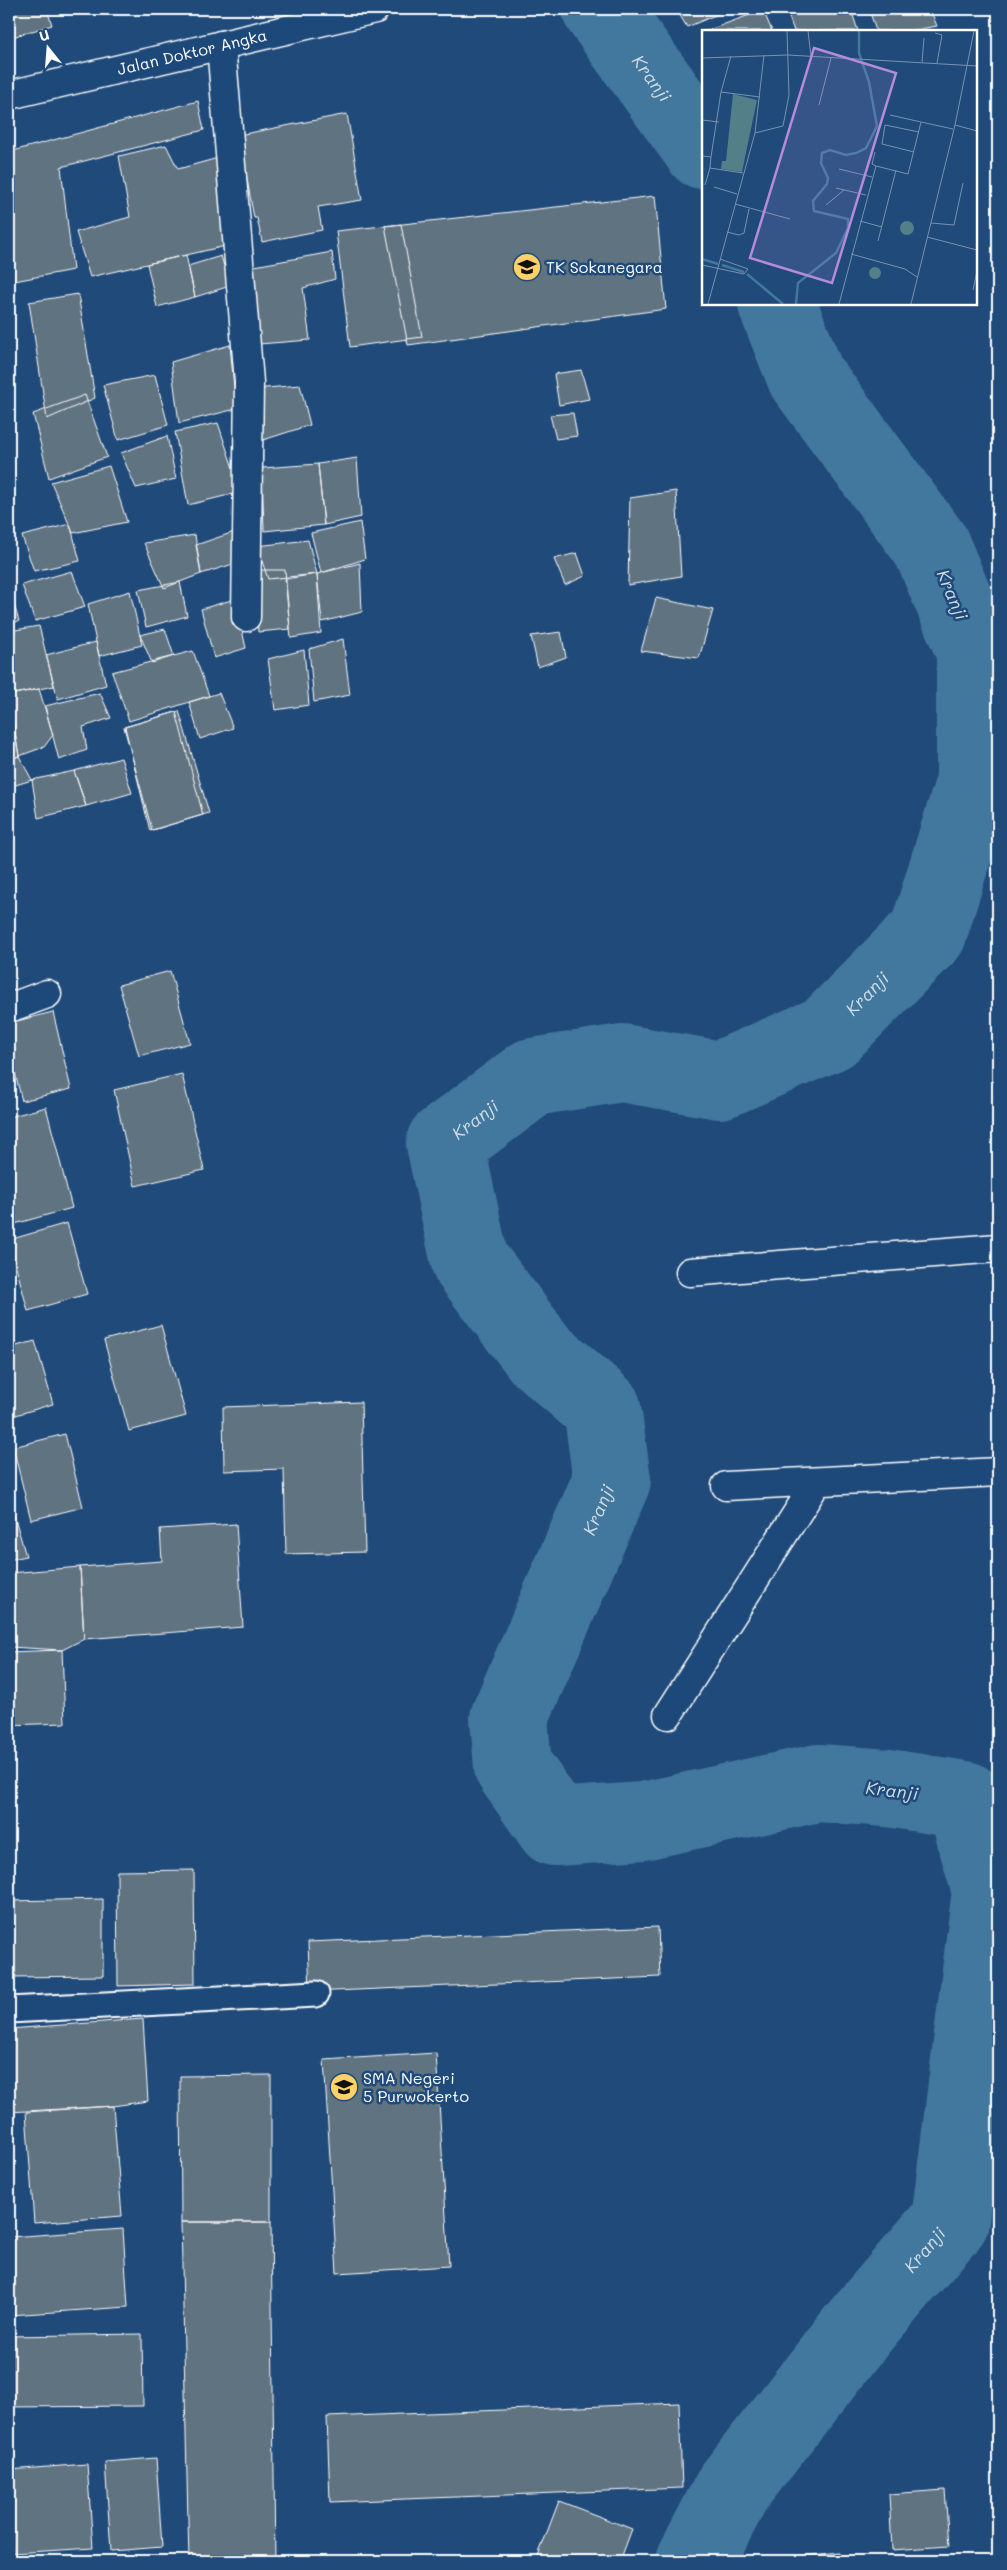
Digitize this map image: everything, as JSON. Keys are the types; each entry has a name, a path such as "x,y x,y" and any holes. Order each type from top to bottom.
{"street":[{"name":"Jalan Doktor Angka","path":"9,95 375,9"},
{"path":"221,45 250,382 246,617"},
{"path":"9,1008 47,994"},
{"path":"690,1272 998,1248"},
{"path":"726,1486 998,1472"},
{"path":"668,1716 817,1482"}],"lane":[{"path":"9,2010 316,1994"}],"building":[{"path":"9,9 47,9 52,25 9,38"},
{"path":"676,9 730,9 687,27"},
{"path":"786,9 851,9 858,30 794,30"},
{"path":"869,9 930,9 937,26 915,30 876,30"},
{"path":"763,10 772,30 709,30"},
{"path":"198,101 204,130 61,167 73,270 9,282 9,152"},
{"path":"347,114 362,200 318,207 322,230 262,242 257,218 254,218 239,135"},
{"path":"166,145 178,169 222,157 230,245 90,277 76,232 130,217 119,156"},
{"name":"TK Sokanegara","path":"655,196 666,309 408,345 385,226"},
{"path":"401,224 422,337 350,347 336,231"},
{"path":"332,252 335,279 303,288 310,340 259,344 249,267"},
{"path":"186,255 195,297 157,307 147,264"},
{"path":"221,256 230,286 195,297 188,266"},
{"path":"78,294 95,398 47,419 29,302"},
{"path":"230,345 236,409 179,423 171,362"},
{"path":"9,355 13,367 9,368"},
{"path":"581,370 589,399 559,405 554,374"},
{"path":"155,375 168,425 118,440 103,385"},
{"path":"300,385 310,425 260,441 255,389"},
{"path":"85,395 107,457 49,478 33,414"},
{"path":"573,413 577,436 556,439 550,415"},
{"path":"218,423 241,492 188,505 175,432"},
{"path":"167,436 176,479 136,488 121,453"},
{"path":"357,458 361,517 324,525 318,464"},
{"path":"318,464 324,525 264,531 262,468"},
{"path":"109,466 127,522 73,533 51,482"},
{"path":"676,491 681,576 628,585 630,498"},
{"path":"360,522 365,559 321,573 311,533"},
{"path":"70,524 80,561 34,571 22,536"},
{"path":"237,531 243,561 201,574 196,545"},
{"path":"195,535 201,574 164,588 144,543"},
{"path":"308,540 317,574 268,579 257,546"},
{"path":"577,553 585,576 565,585 554,559"},
{"path":"360,563 362,612 322,622 317,574"},
{"path":"254,570 285,570 290,629 258,632"},
{"path":"72,571 85,607 35,621 22,585"},
{"path":"317,574 321,633 291,638 285,579"},
{"path":"180,582 187,616 146,627 138,590"},
{"path":"9,589 19,621 9,624"},
{"path":"130,591 142,645 99,656 88,604"},
{"path":"656,598 713,610 699,658 641,651"},
{"path":"235,599 246,648 214,658 201,609"},
{"path":"39,626 54,686 9,695 9,631"},
{"path":"165,629 174,656 152,663 140,635"},
{"path":"561,632 566,657 538,667 531,636"},
{"path":"343,639 350,695 314,702 309,649"},
{"path":"96,642 106,685 58,699 46,655"},
{"path":"304,650 309,705 275,710 268,659"},
{"path":"193,651 209,696 129,721 112,672"},
{"path":"39,689 53,735 44,747 19,756 9,695"},
{"path":"100,693 111,718 83,727 87,750 59,760 45,706"},
{"path":"219,693 233,728 200,739 189,702"},
{"path":"9,701 19,756 9,760"},
{"path":"179,711 209,813 150,831 125,727"},
{"path":"176,712 203,815 152,830 124,727"},
{"path":"19,756 32,780 9,787 9,760"},
{"path":"121,758 132,793 86,806 74,771"},
{"path":"74,771 86,806 38,818 32,780"},
{"path":"170,971 190,1043 139,1056 119,985"},
{"path":"9,976 13,993 9,994"},
{"path":"53,1012 71,1089 22,1101 15,1073 9,1074 9,1023"},
{"path":"182,1074 204,1170 135,1186 114,1090"},
{"path":"46,1107 72,1208 11,1225 9,1216 9,1117"},
{"path":"67,1223 87,1294 28,1311 9,1240"},
{"path":"161,1325 186,1416 129,1431 104,1340"},
{"path":"35,1341 53,1404 9,1417 9,1348"},
{"path":"361,1402 365,1552 286,1554 284,1469 224,1471 223,1407"},
{"path":"65,1434 83,1507 31,1520 13,1447"},
{"path":"9,1498 26,1556 9,1560"},
{"path":"236,1524 243,1627 84,1639 80,1567 162,1561 160,1529"},
{"path":"80,1567 84,1639 62,1650 9,1647 9,1573"},
{"path":"62,1650 65,1723 9,1725 9,1652"},
{"path":"194,1870 195,1984 118,1986 117,1871"},
{"path":"103,1899 103,1976 9,1977 9,1901"},
{"path":"658,1927 660,1977 310,1992 308,1942"},
{"path":"143,2019 148,2101 113,2106 9,2112 9,2029"},
{"path":"436,2053 449,2266 337,2273 324,2060"},
{"path":"271,2075 271,2222 181,2222 180,2076"},
{"path":"113,2106 122,2216 34,2223 26,2112"},
{"path":"181,2222 271,2222 275,2561 189,2561"},
{"path":"123,2229 128,2307 9,2315 9,2237"},
{"path":"142,2334 143,2406 9,2407 9,2336"},
{"path":"679,2403 682,2488 330,2502 327,2417"},
{"path":"156,2458 162,2547 111,2551 105,2462"},
{"path":"87,2464 93,2548 12,2553 9,2470"},
{"path":"945,2490 949,2546 892,2550 889,2494"},
{"path":"559,2501 632,2529 620,2561 536,2561"},
{"path":"840,2552 841,2561 793,2561 793,2557"}],"waterway":[{"name":"Kranji","path":"601,9 702,149"},
{"name":"Kranji","path":"695,2561 733,2488 861,2325 950,2221 991,1891 965,1800 888,1788 818,1783 643,1821 555,1827 513,1767 509,1718 612,1480 602,1408 540,1354 470,1262 445,1143 533,1077 622,1063 720,1080 829,1033 928,933 975,781 975,651 931,546 806,377 777,305"}],"place":[{"name":"TK Sokanegara","path":"527,267"},
{"name":"SMA Negeri 5 Purwokerto","path":"344,2087"}]}
